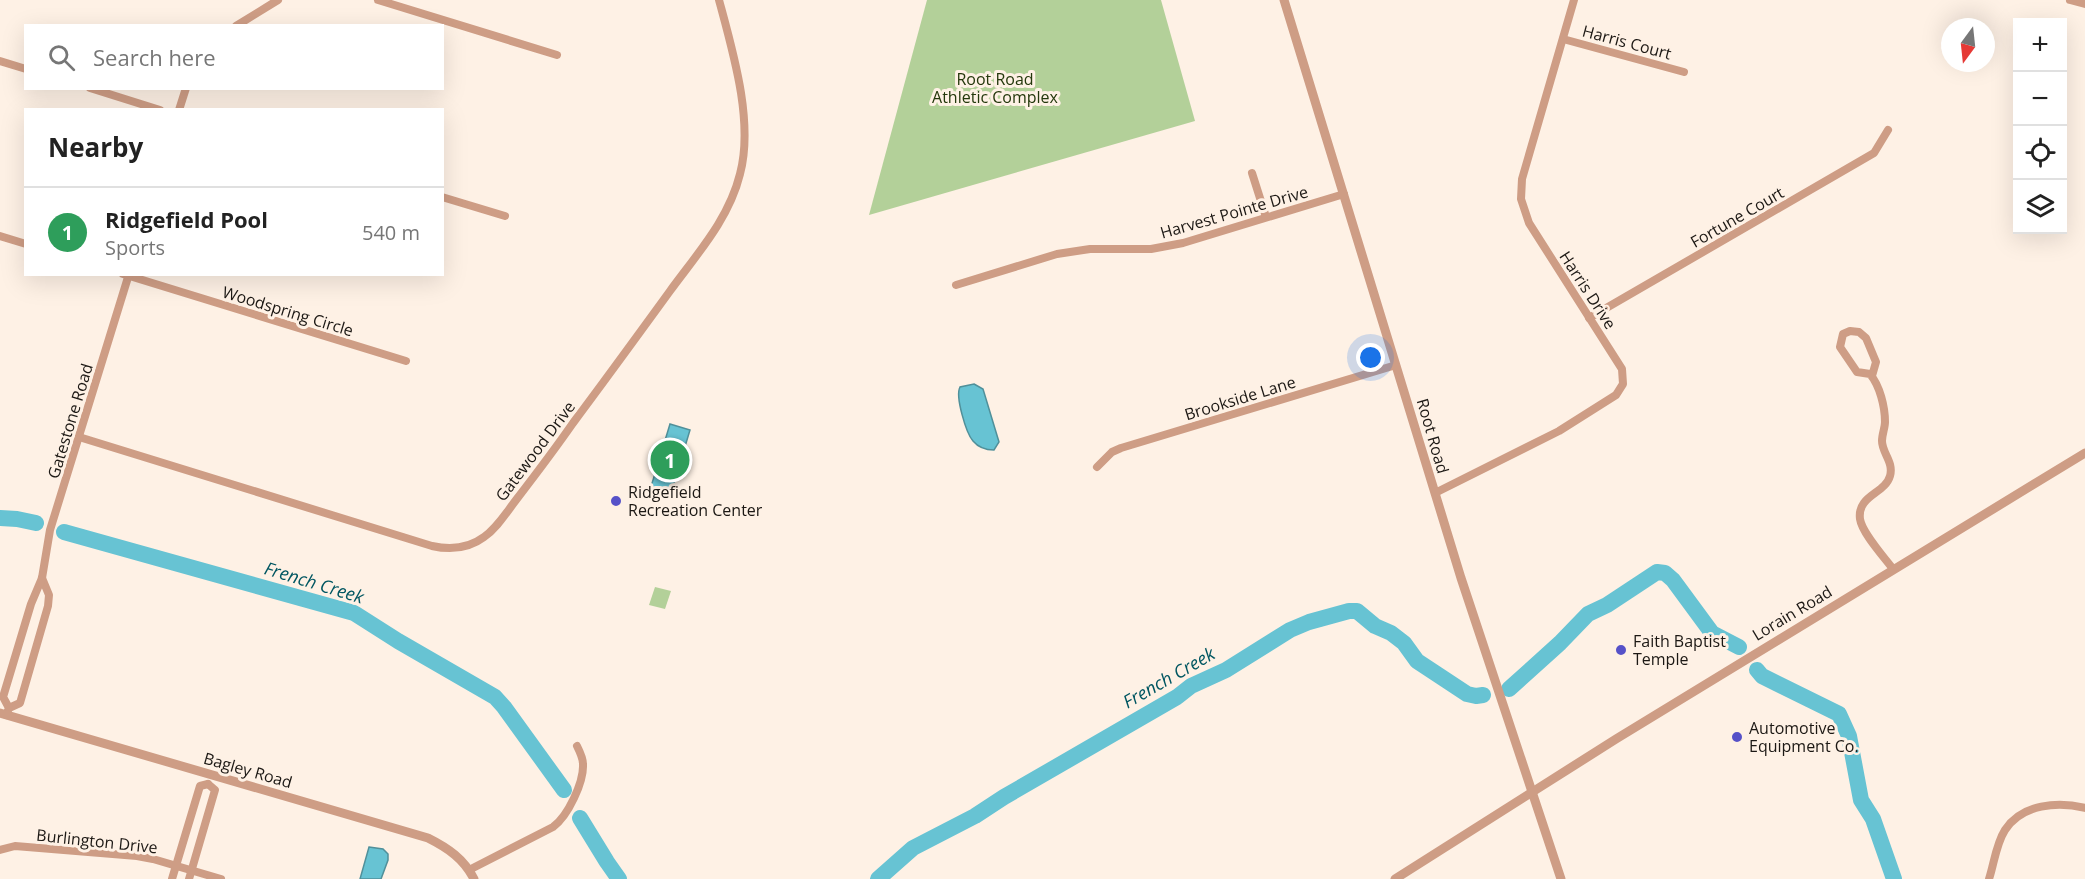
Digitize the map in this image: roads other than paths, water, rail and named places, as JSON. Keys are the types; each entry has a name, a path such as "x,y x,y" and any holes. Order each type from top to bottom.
{"street":[{"path":"239,24 278,0"},
{"path":"378,0 557,55"},
{"name":"Gatewood Drive","path":"79,437 432,546 452,548 474,544 482,539 498,524 533,478 712,234 734,194 743,160 745,124 742,100 719,0"},
{"name":"Root Road","path":"1284,0 1461,578 1561,879"},
{"name":"Harris Drive","path":"1435,493 1559,431 1619,392 1624,381 1622,369 1528,223 1521,199 1524,170 1574,0"},
{"path":"2070,0 2085,4"},
{"name":"Harris Court","path":"1563,39 1684,72"},
{"path":"0,61 24,68"},
{"path":"96,90 154,108"},
{"path":"180,108 185,90"},
{"name":"Fortune Court","path":"1589,318 1874,153 1888,130"},
{"path":"1252,173 1266,217"},
{"name":"Harvest Pointe Drive","path":"956,285 1057,254 1090,249 1140,249 1173,245 1344,194"},
{"path":"444,197 505,216"},
{"path":"0,236 24,243"},
{"name":"Gatestone Road","path":"42,578 50,595 46,616 20,703 5,712 3,697 31,604 42,578 50,530 127,276"},
{"name":"Woodspring Circle","path":"130,276 406,362"},
{"path":"1872,376 1876,362 1866,338 1859,332 1850,331 1843,334 1840,346 1857,372 1872,376 1880,395 1885,423 1882,442 1890,460 1891,473 1889,480 1864,501 1860,518 1862,526 1893,569"},
{"name":"Brookside Lane","path":"1097,467 1121,447 1396,365"},
{"name":"Lorain Road","path":"1395,879 1533,790 2085,453"},
{"name":"Bagley Road","path":"5,712 210,780 428,838 448,849 472,875"},
{"path":"472,875 553,827 564,817 573,802 583,767 577,746"},
{"path":"172,879 200,786 210,780 214,790 190,875"},
{"path":"1989,879 2001,839 2011,823 2025,813 2048,804 2070,804 2085,808"},
{"name":"Burlington Drive","path":"0,850 15,846 136,856 176,866 190,875 221,879"}],"water":[{"path":"974,384 983,389 999,442 994,450 982,448 975,443 964,423 959,398 960,387"},
{"path":"670,424 690,430 670,496 650,490"},
{"path":"369,847 383,849 388,854 381,879 360,879"}],"waterway":[{"name":"French Creek","path":"0,518 36,523"},
{"name":"French Creek","path":"64,532 354,613 495,697 564,790"},
{"name":"French Creek","path":"1509,689 1588,614 1607,605 1657,572 1665,573 1673,580 1712,633 1739,647"},
{"name":"French Creek","path":"878,879 913,848 975,816 1177,697 1191,686 1226,670 1290,630 1309,622 1357,611 1375,626 1391,633 1404,643 1417,661 1467,694 1483,695"},
{"name":"French Creek","path":"1757,670 1762,676 1839,714 1849,736 1861,800 1873,819 1894,879"},
{"name":"French Creek","path":"580,818 619,879"}],"place":[{"name":"Ridgefield Pool","path":"670,460"},
{"name":"Ridgefield Recreation Center","path":"616,501"},
{"name":"Faith Baptist Temple","path":"1621,650"},
{"name":"Automotive Equipment Co.","path":"1737,737"}],"park label":[{"name":"Root Road Athletic Complex","path":"995,88"}]}
